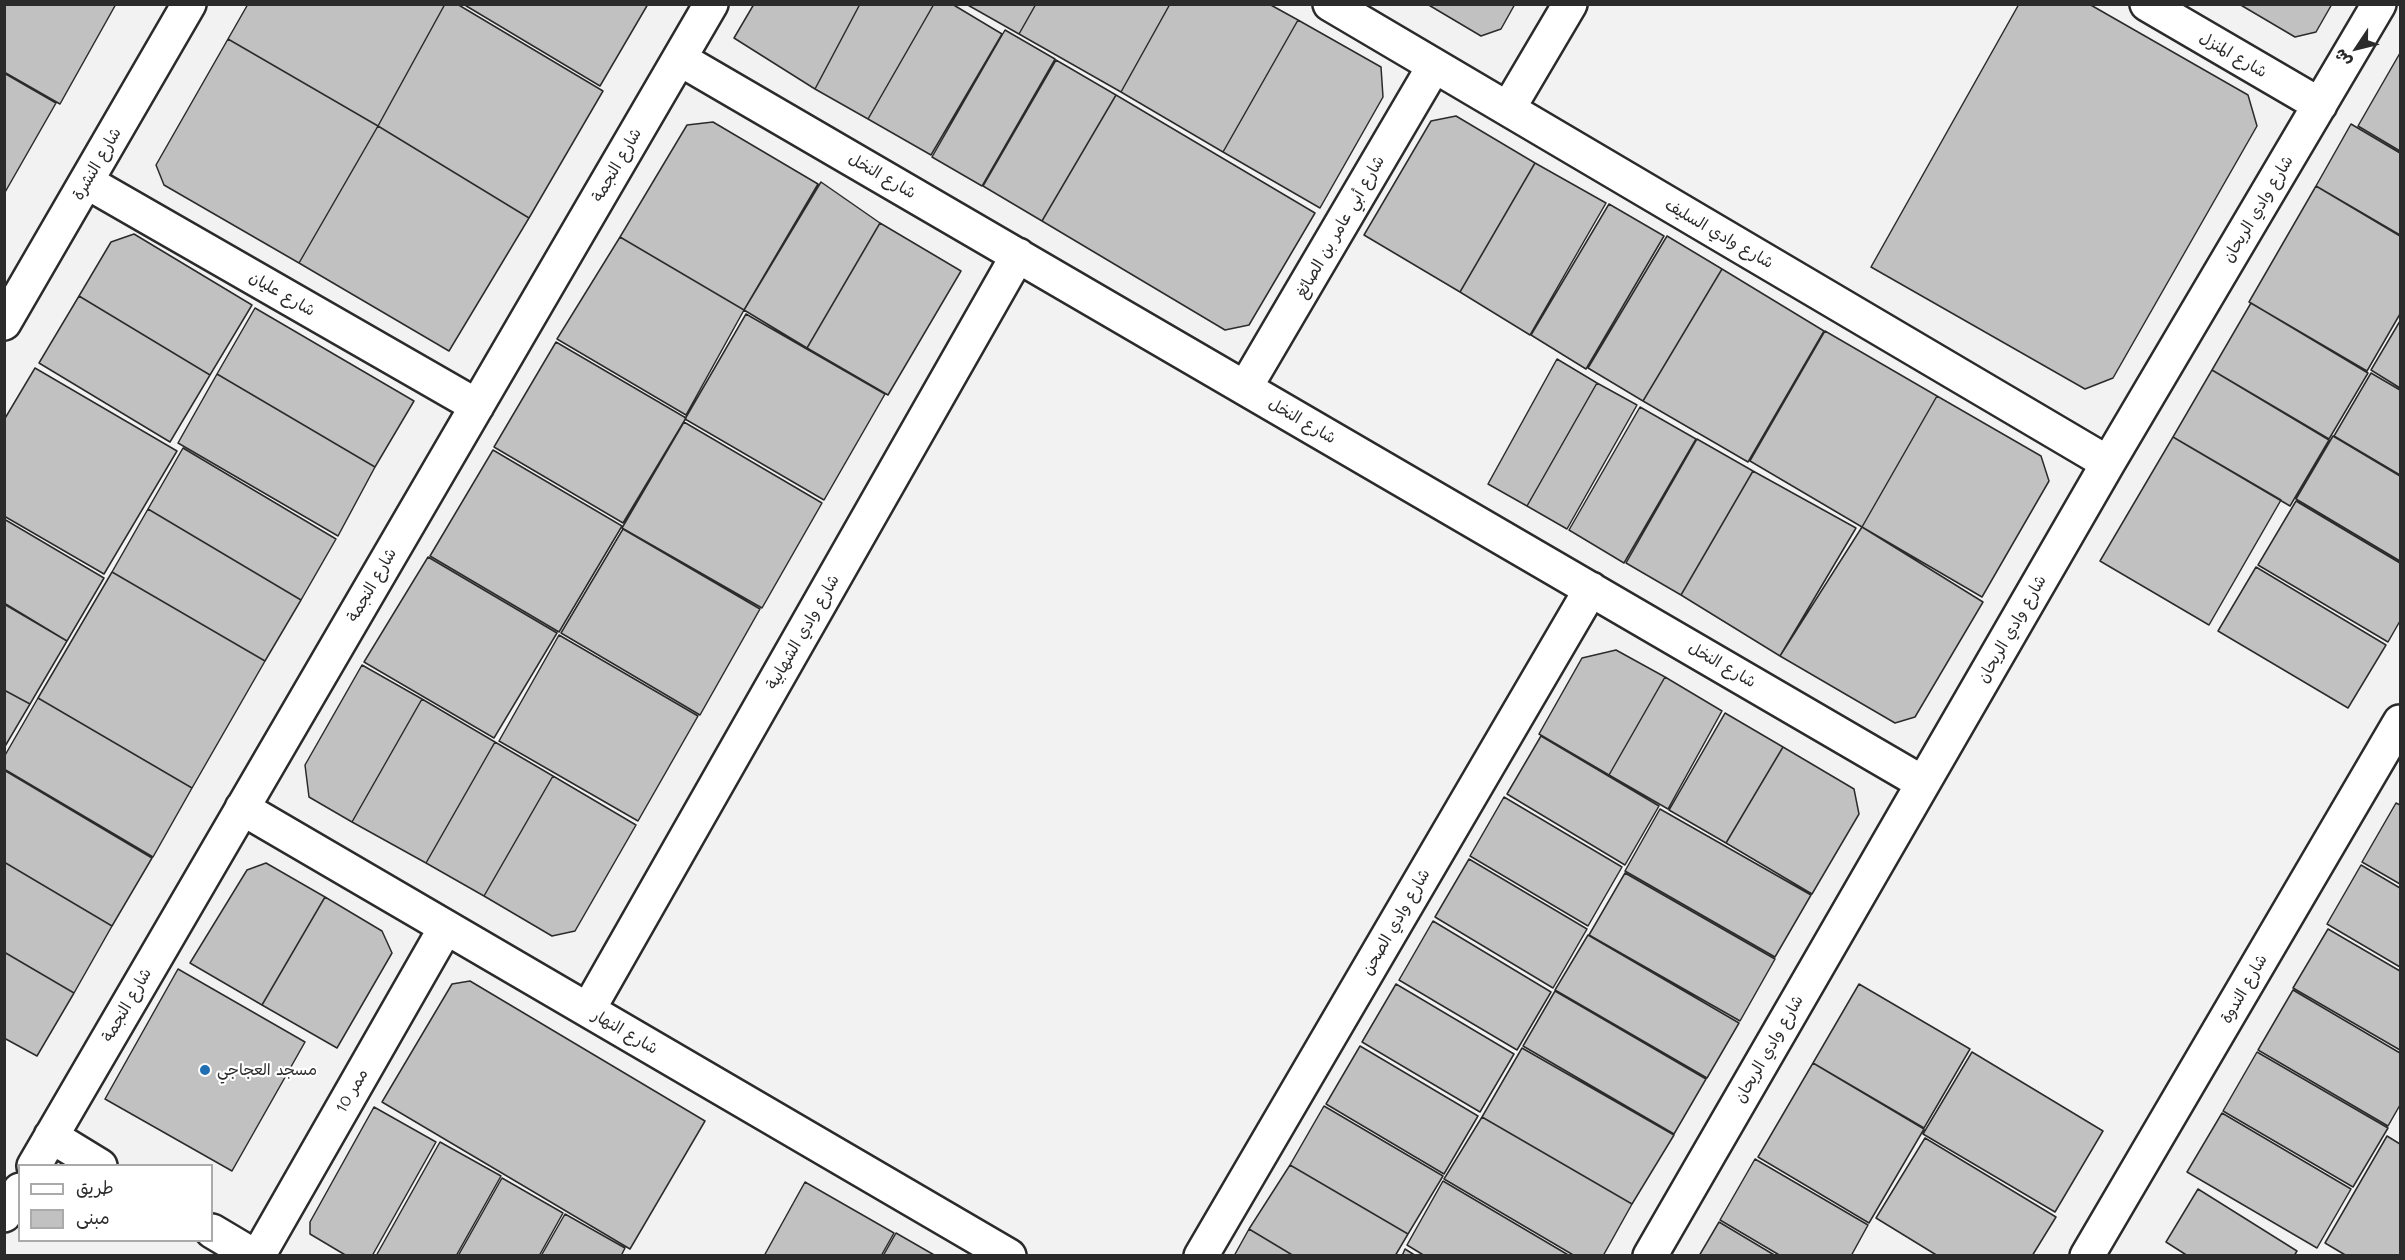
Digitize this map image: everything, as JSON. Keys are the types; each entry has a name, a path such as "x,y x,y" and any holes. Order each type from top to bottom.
{"street":[{"name":"شارع النشرة","path":"4,323 189,4"},
{"name":"شارع النجمة","path":"35,1164 711,4"},
{"name":"شارع وادي السليف","path":"1330,4 2108,463"},
{"path":"1508,109 1570,4"},
{"name":"شارع المنزل","path":"2147,4 2320,105"},
{"name":"شارع وادي الريحان","path":"1650,1256 2108,463 2379,4"},
{"name":"شارع النخل","path":"680,58 1923,783"},
{"name":"شارع أبي عامر بن الصائغ","path":"1245,388 1434,66"},
{"name":"شارع عليان","path":"87,182 477,406"},
{"name":"شارع وادي الشهابية","path":"588,1010 1018,255"},
{"name":"شارع وادي الصحن","path":"1201,1256 1591,589"},
{"name":"شارع الندوة","path":"2087,1256 2400,722"},
{"name":"شارع النهار","path":"242,808 1009,1256"},
{"name":"ممر 10","path":"256,1256 446,927"},
{"path":"51,1136 97,1164"},
{"path":"4,1215 18,1193"},
{"path":"213,1232 256,1256"}],"building":[{"path":"4,4 116,4 60,104 4,72"},
{"path":"248,4 445,4 378,126 228,39"},
{"path":"445,4 457,4 603,91 529,218 378,126"},
{"path":"463,4 648,4 600,86"},
{"path":"754,4 860,4 815,89 734,38"},
{"path":"860,4 934,4 868,119 815,89"},
{"path":"934,4 952,4 1002,34 931,155 868,119"},
{"path":"966,4 1036,4 1019,34"},
{"path":"1036,4 1170,4 1121,92 1019,34"},
{"path":"1170,4 1269,4 1298,20 1223,152 1121,92"},
{"path":"1427,4 1515,4 1501,29 1481,36"},
{"path":"2019,4 2089,4 2248,95 2257,126 2113,378 2085,389 1871,267"},
{"path":"2239,4 2332,4 2316,32 2295,37"},
{"path":"1298,20 1381,67 1383,97 1320,208 1223,152"},
{"path":"1005,30 1055,59 982,186 932,157"},
{"path":"228,39 378,126 299,263 164,185 156,165"},
{"path":"2400,53 2400,151 2358,126"},
{"path":"1056,60 1116,95 1042,221 983,186"},
{"path":"4,73 56,103 4,194"},
{"path":"1116,95 1315,213 1249,325 1225,330 1042,221"},
{"path":"1456,116 1535,163 1460,292 1364,235 1431,121"},
{"path":"713,122 818,184 744,310 620,237 687,125"},
{"path":"2351,124 2400,153 2400,235 2316,186"},
{"path":"378,126 529,218 449,351 299,263"},
{"path":"1535,163 1606,203 1530,335 1460,292"},
{"path":"821,182 880,223 807,348 744,310"},
{"path":"2316,186 2400,236 2400,314 2367,371 2249,302"},
{"path":"1609,204 1664,236 1586,369 1531,335"},
{"path":"880,223 961,271 888,395 807,348"},
{"path":"134,234 252,305 210,375 79,296 111,242"},
{"path":"1667,236 1722,269 1643,401 1588,368"},
{"path":"620,237 744,310 686,415 557,339"},
{"path":"1722,269 1824,331 1748,462 1643,401"},
{"path":"79,296 210,375 170,442 39,363"},
{"path":"2251,303 2368,373 2329,439 2212,370"},
{"path":"255,308 414,401 375,467 217,374"},
{"path":"746,314 885,394 824,500 685,419"},
{"path":"2400,321 2400,388 2371,370"},
{"path":"1825,331 1937,396 1862,527 1750,461"},
{"path":"556,342 686,418 623,523 494,447"},
{"path":"1557,359 1597,383 1527,506 1488,484"},
{"path":"35,368 177,451 104,574 4,516 4,420"},
{"path":"2212,370 2329,440 2290,506 2173,437"},
{"path":"2371,373 2400,390 2400,475 2334,436"},
{"path":"217,374 375,467 338,536 178,443"},
{"path":"1597,383 1637,405 1567,529 1527,506"},
{"path":"1937,396 2041,456 2049,481 1982,597 1862,527"},
{"path":"1640,407 1696,439 1624,563 1569,530"},
{"path":"684,422 822,503 762,608 622,528"},
{"path":"2333,436 2400,476 2400,561 2296,499"},
{"path":"2173,437 2281,500 2209,625 2100,561"},
{"path":"1697,439 1753,471 1681,595 1626,563"},
{"path":"183,448 336,539 301,600 148,509"},
{"path":"493,450 622,526 559,632 430,556"},
{"path":"1753,471 1856,528 1780,656 1681,595"},
{"path":"2296,501 2400,563 2400,621 2388,642 2258,565"},
{"path":"148,509 301,600 265,661 112,572"},
{"path":"4,519 104,578 67,641 4,603"},
{"path":"1862,527 1983,602 1915,717 1895,723 1780,656"},
{"path":"623,529 760,609 700,715 561,633"},
{"path":"428,557 557,633 494,738 364,662"},
{"path":"2256,567 2386,645 2348,708 2218,631"},
{"path":"112,572 265,661 192,788 38,698"},
{"path":"4,604 67,641 30,704 4,690"},
{"path":"559,635 698,716 638,821 499,741"},
{"path":"1616,650 1665,677 1609,775 1539,734 1582,658"},
{"path":"362,665 422,699 352,822 309,797 305,765"},
{"path":"1665,677 1722,711 1668,809 1609,775"},
{"path":"4,690 30,704 4,748"},
{"path":"38,698 192,788 153,857 4,769 4,757"},
{"path":"422,699 495,742 426,863 352,822"},
{"path":"1725,713 1783,747 1726,843 1669,810"},
{"path":"1541,736 1659,806 1625,865 1507,794"},
{"path":"495,742 553,776 484,896 426,863"},
{"path":"1783,747 1854,789 1859,814 1812,894 1726,843"},
{"path":"4,770 152,858 112,926 4,862"},
{"path":"553,776 636,825 575,931 552,936 484,896"},
{"path":"1504,797 1622,867 1588,926 1470,856"},
{"path":"2396,803 2400,805 2400,884 2362,862"},
{"path":"1660,809 1811,895 1775,957 1625,871"},
{"path":"1469,859 1587,929 1553,988 1435,917"},
{"path":"4,862 112,926 74,993 4,952"},
{"path":"266,863 325,897 262,1005 190,963 247,870"},
{"path":"2361,865 2400,888 2400,967 2327,924"},
{"path":"1625,873 1775,959 1740,1021 1589,935"},
{"path":"325,897 382,931 392,953 337,1048 262,1005"},
{"path":"1433,921 1551,992 1517,1050 1399,980"},
{"path":"2328,929 2400,971 2400,1050 2293,988"},
{"path":"1588,935 1739,1023 1707,1078 1555,990"},
{"path":"4,952 74,993 37,1056 4,1038"},
{"name":"مسجد العجاجي","path":"178,969 305,1042 232,1171 105,1099"},
{"path":"470,981 705,1121 630,1249 382,1102 452,984"},
{"path":"1396,984 1514,1054 1480,1112 1362,1042"},
{"path":"1859,984 1970,1049 1924,1128 1813,1063"},
{"path":"2293,990 2400,1053 2400,1105 2388,1126 2258,1050"},
{"path":"1555,991 1706,1079 1674,1134 1523,1046"},
{"path":"1360,1046 1478,1116 1444,1174 1326,1104"},
{"path":"1522,1048 1674,1135 1632,1204 1482,1117"},
{"path":"1972,1052 2103,1131 2055,1212 1923,1134"},
{"path":"2257,1052 2388,1128 2353,1187 2223,1111"},
{"path":"1813,1063 1924,1129 1869,1223 1758,1157"},
{"path":"1324,1106 1443,1176 1408,1234 1290,1165"},
{"path":"374,1107 436,1142 372,1256 347,1256 310,1234 310,1222"},
{"path":"2222,1113 2351,1189 2317,1248 2187,1172"},
{"path":"1482,1117 1632,1204 1603,1256 1575,1256 1444,1179"},
{"path":"2387,1136 2400,1144 2400,1256 2347,1256 2325,1243"},
{"path":"1925,1138 2056,1217 2032,1256 1938,1256 1876,1218"},
{"path":"440,1142 501,1176 456,1256 376,1256"},
{"path":"1755,1159 1868,1225 1851,1256 1781,1256 1720,1220"},
{"path":"1290,1165 1408,1234 1395,1256 1294,1256 1249,1229"},
{"path":"502,1178 563,1213 539,1256 458,1256"},
{"path":"1443,1181 1570,1256 1425,1256 1407,1245"},
{"path":"805,1182 894,1233 881,1256 764,1256"},
{"path":"2198,1189 2297,1251 2294,1256 2188,1256 2166,1242"},
{"path":"565,1214 625,1248 621,1256 541,1256"},
{"path":"1719,1222 1776,1256 1699,1256"},
{"path":"1249,1229 1294,1256 1234,1256"},
{"path":"896,1233 936,1256 883,1256"},
{"path":"1405,1249 1416,1256 1402,1256"}],"place":[{"name":"مسجد العجاجي","path":"205,1070"}]}
